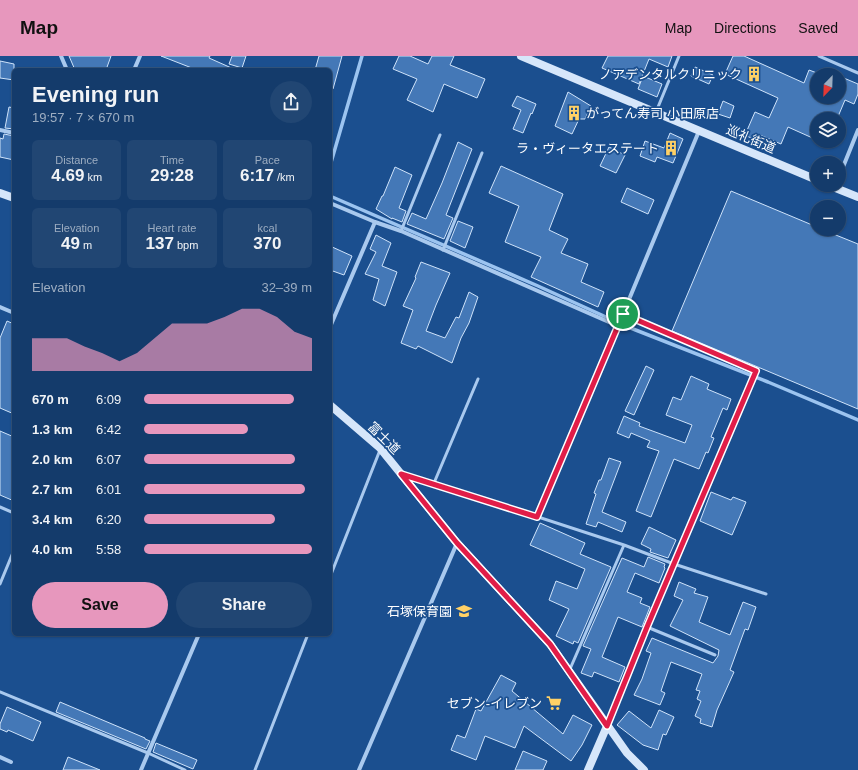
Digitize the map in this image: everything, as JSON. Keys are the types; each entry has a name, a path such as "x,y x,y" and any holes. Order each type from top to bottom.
{"street":[{"path":"60,56 66,68"},
{"path":"135,68 140,56"},
{"name":"巡礼街道","path":"521,56 810,177"},
{"path":"0,130 12,133"},
{"path":"537,517 700,130"},
{"path":"846,160 858,130"},
{"path":"846,192 858,197"},
{"path":"0,193 12,197"},
{"path":"332,204 444,250 618,326"},
{"path":"332,322 374,222"},
{"path":"0,307 12,312"},
{"path":"623,314 756,371"},
{"name":"富士道","path":"332,407 380,448 457,543 550,644 627,753 644,770"},
{"path":"359,770 457,543"},
{"path":"141,770 198,636"},
{"path":"588,770 607,726"},
{"path":"0,757 11,762"}],"lane":[{"path":"656,112 679,56"},
{"path":"819,56 858,73"},
{"path":"401,232 440,135"},
{"path":"444,250 482,153"},
{"path":"607,726 647,627 756,371"},
{"path":"434,483 478,380"},
{"path":"332,572 380,448"},
{"path":"401,474 434,483 624,545 674,564 766,594"},
{"path":"0,507 12,512"},
{"path":"569,670 624,545"},
{"path":"0,584 12,555"},
{"path":"647,627 715,655"},
{"path":"255,770 307,636"},
{"path":"0,692 148,753 184,770"}],"building":[{"path":"69,56 111,56 107,68 74,68"},
{"path":"161,56 210,56 209,58 232,68 192,68"},
{"path":"232,56 246,56 242,68 229,64"},
{"path":"319,56 342,56 333,89 332,68 316,68"},
{"path":"399,56 410,56 428,64 432,56 454,56 450,65 485,79 477,98 444,84 433,112 407,100 417,79 393,69"},
{"path":"608,56 672,56 668,67 649,59 639,84 602,68"},
{"path":"733,56 744,56 804,83 809,70 810,104 843,104 840,112 810,112 810,137 788,127 781,144 760,135 757,141 745,135 755,112 769,118 778,98 725,74"},
{"path":"0,61 14,64 14,68 12,68 12,80 0,78"},
{"path":"695,67 713,75 709,84 691,76"},
{"path":"643,76 662,84 657,97 638,89"},
{"path":"846,79 858,84 858,94 854,104 846,100"},
{"name":"がってん寿司 小田原店","path":"568,92 591,106 585,119 579,119 572,134 555,126"},
{"path":"517,96 536,104 523,133 513,129 521,110 512,106"},
{"path":"723,101 734,106 730,118 718,114"},
{"path":"9,107 12,108 12,129 5,128"},
{"path":"670,133 683,139 673,163 657,157 655,162 640,156 645,141 664,148"},
{"path":"4,134 12,136 12,160 0,157 0,138 3,139"},
{"path":"458,142 472,149 446,215 453,218 444,239 407,224 412,213 426,219"},
{"path":"609,147 625,155 616,173 600,166"},
{"path":"501,166 563,194 549,230 568,239 561,253 588,264 581,282 604,292 598,307 531,277 541,257 505,242 519,206 489,193"},
{"path":"395,167 412,175 399,208 406,211 402,222 392,219 376,209"},
{"path":"627,188 654,200 648,214 621,202"},
{"path":"731,191 810,224 810,236 838,236 858,244 858,409 672,331"},
{"path":"458,221 473,227 465,248 450,241"},
{"path":"376,235 391,243 382,266 397,272 385,306 373,300 379,279 365,274 376,252 370,249"},
{"path":"332,247 352,256 344,275 332,271"},
{"path":"421,262 450,273 426,331 445,338 456,317 459,318 469,292 478,297 452,363 418,346 416,349 401,343 413,310 403,306 416,278 415,277"},
{"path":"7,321 12,323 12,413 0,408 0,338"},
{"path":"646,366 654,370 634,415 625,411"},
{"path":"691,376 709,384 707,389 731,399 727,410 723,408 711,437 714,438 699,469 674,459 651,517 636,511 659,451 647,447 650,441 631,433 629,438 617,433 624,416 640,423 639,426 685,443 692,425 666,415 673,397 681,400"},
{"path":"0,431 12,436 12,500 0,495"},
{"path":"609,458 621,462 602,512 626,522 622,532 598,522 596,527 586,524 596,494 594,493 599,480 601,480"},
{"path":"711,492 731,500 733,497 746,502 732,535 700,521"},
{"path":"540,523 585,543 580,554 611,567 578,643 574,641 573,644 556,636 569,609 549,600 556,581 577,589 585,569 530,545"},
{"path":"649,527 676,540 668,558 650,552 651,549 641,544"},
{"path":"648,557 665,564 665,568 659,583 635,573 627,592 642,598 640,603 650,607 642,627 618,617 602,657 625,667 619,682 594,672 592,677 581,673 591,649 583,646 622,558 644,567"},
{"path":"679,582 696,589 694,593 708,597 699,622 730,635 743,602 756,607 748,630 745,629 730,670 734,672 717,710 712,727 700,723 701,719 695,716 701,701 697,699 700,691 696,690 702,674 671,662 661,691 665,693 660,705 634,695 642,679 651,653 646,651 652,638 713,663 718,656 719,650 670,626 683,600 674,596"},
{"path":"501,675 516,683 512,691 563,734 573,715 592,725 582,745 571,761 524,726 515,748 485,736 476,760 451,750 457,735 465,738 476,709 481,711"},
{"path":"60,702 150,741 146,749 56,712"},
{"path":"7,707 41,722 33,741 8,730 7,732 0,729 0,724"},
{"path":"659,710 674,717 666,735 663,734 658,750 643,745 617,725 629,711 651,728"},
{"path":"156,743 197,760 193,769 153,752"},
{"path":"523,751 547,761 543,770 515,770"},
{"path":"68,757 100,770 63,770"}],"waterway":[{"path":"332,159 362,56"},
{"path":"332,197 538,286 628,327 768,382 858,420"}],"place":[{"name":"ノアデンタルクリニック","path":"754,74"},
{"name":"がってん寿司 小田原店","path":"574,113"},
{"name":"ラ・ヴィータエステート","path":"671,148"},
{"name":"石塚保育園","path":"464,611"},
{"name":"セブン-イレブン","path":"554,703"}],"route":[{"path":"623,314 756,371 647,627 607,726 550,644 457,543 401,474 434,483 537,517 623,314"}]}
